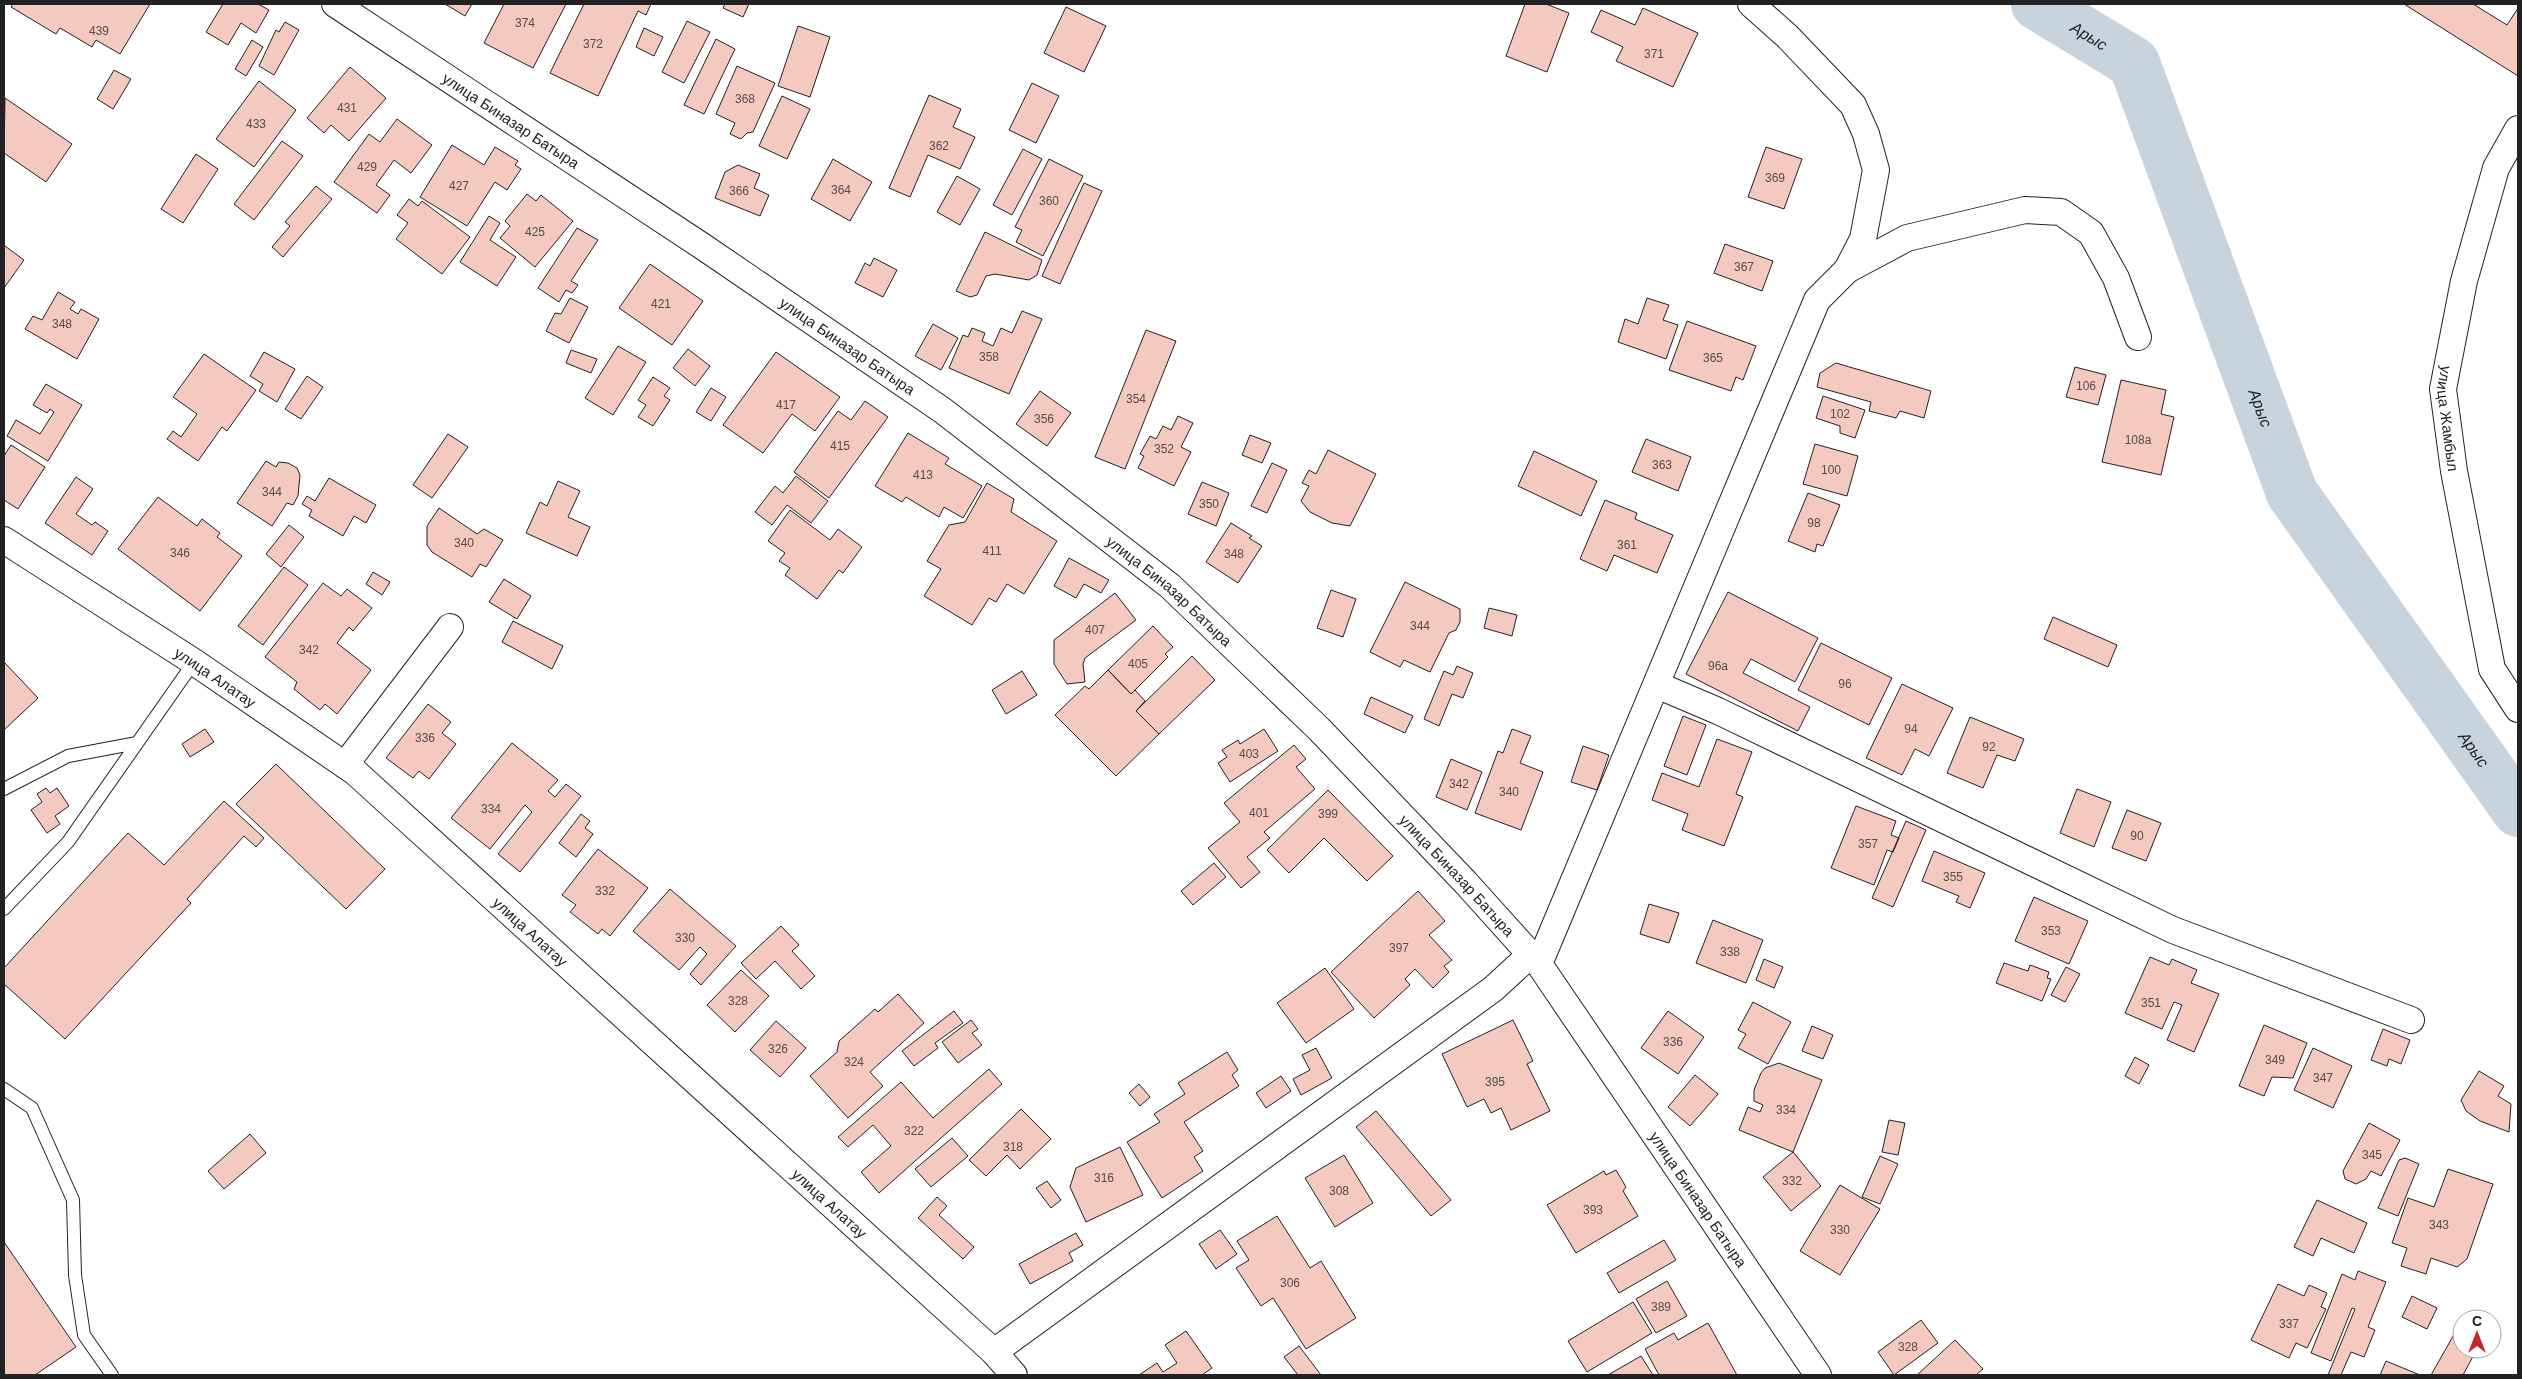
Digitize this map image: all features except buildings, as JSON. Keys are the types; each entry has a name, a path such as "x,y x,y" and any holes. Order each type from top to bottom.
{"street":[{"name":"улица Биназар Батыра","path":"335,4 702,246 942,410 1170,586 1319,728 1466,883 1535,959 1818,1375"},
{"path":"1751,4 1787,36 1853,105 1866,134 1876,170 1863,239 1847,270"},
{"name":"улица Жамбыл","path":"2518,129 2496,168 2464,281 2443,388 2454,471 2492,669 2518,709"},
{"path":"994,1352 1535,959 1657,684 1817,300 1847,270 1907,238 2025,210 2061,212 2091,233 2116,278 2138,337"},
{"name":"улица Алатау","path":"4,540 194,662 345,765 994,1352 1014,1375"},
{"path":"345,765 450,627"},
{"path":"1657,684 1718,711 2173,930 2411,1020"}],"lane":[{"path":"4,909 68,842 194,662"},
{"path":"4,789 68,756 137,742"},
{"path":"4,1088 32,1108 73,1200 75,1275 84,1335 112,1375"}],"waterway":[{"name":"Арыс","path":"2037,4 2134,63 2292,493 2518,811"}]}
